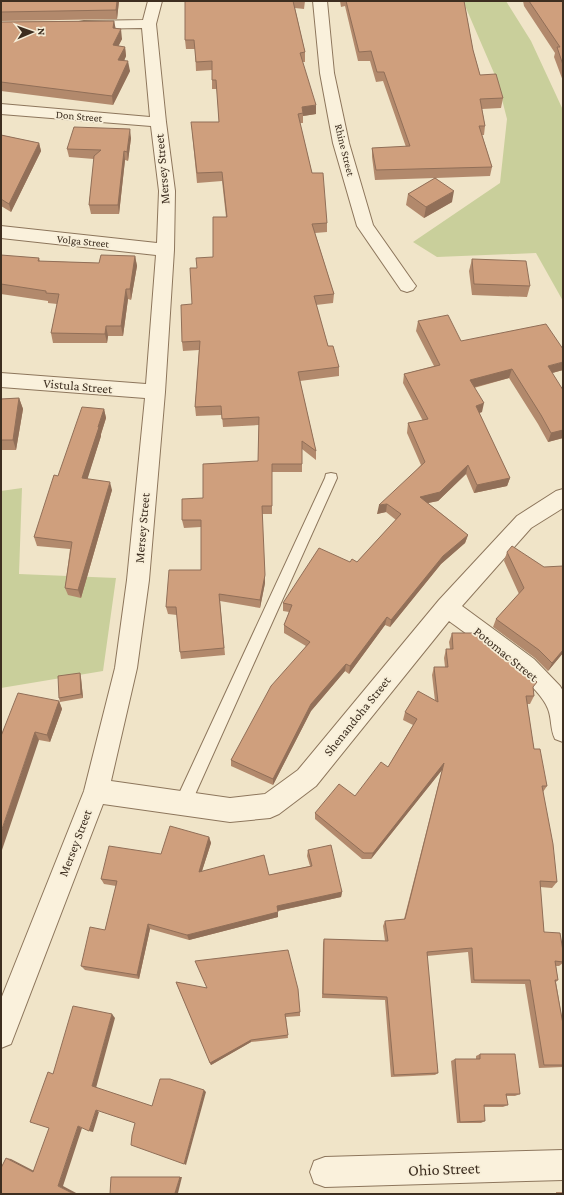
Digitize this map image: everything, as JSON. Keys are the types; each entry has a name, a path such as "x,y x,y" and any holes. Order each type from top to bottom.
{"street":[{"name":"Mersey Street","path":"1,1034 96,791 126,668 138,580 155,392 165,250 166,191 149,24 154,1"},
{"name":"Rhine Street","path":"320,1 327,73 341,142 366,226 407,286"},
{"path":"71,25 149,24"},
{"name":"Don Street","path":"1,109 158,122"},
{"name":"Volga Street","path":"1,232 165,250"},
{"name":"Vistula Street","path":"1,380 155,392"},
{"name":"Shenandoha Street","path":"96,791 230,810 270,806 307,778 446,607 524,522 563,497"},
{"name":"Potomac Street","path":"446,607 516,660 544,684 558,706 563,731"},
{"name":"Ohio Street","path":"325,1172 563,1165"}],"lane":[{"path":"183,803 331,478"}],"green space":[{"path":"463,1 506,1 531,41 563,110 563,301 536,253 437,257 413,242 500,183 507,119 497,80"},
{"path":"22,488 19,574 116,578 103,671 1,688 1,491"}],"building":[{"path":"1,1 117,1 116,10 1,12"},
{"path":"185,1 293,1 305,52 300,53 316,105 302,107 303,113 298,114 312,173 323,173 327,223 312,224 334,294 314,296 328,346 333,346 339,367 298,372 316,451 302,441 302,464 272,464 272,506 262,506 265,575 260,600 219,594 224,648 180,652 176,607 166,607 169,570 201,570 201,520 182,520 182,499 203,498 203,464 258,461 259,417 222,419 221,406 195,407 200,341 182,342 181,305 192,304 190,268 197,268 196,258 213,257 213,217 227,217 222,172 197,173 191,122 219,122 216,80 212,80 212,61 196,62 194,40 185,40"},
{"path":"346,1 464,1 473,50 480,75 496,74 503,98 480,99 485,126 479,126 492,167 376,170 372,148 410,146 384,72 377,72 371,51 359,52"},
{"path":"529,1 563,1 563,65 557,47 560,47"},
{"path":"114,21 113,28 121,29 113,45 125,47 118,60 128,61 112,96 1,82 1,22"},
{"path":"74,127 130,129 127,152 124,151 118,205 89,205 94,156 101,150 67,149"},
{"path":"1,135 39,143 9,204 1,199"},
{"path":"435,178 454,191 426,207 408,194"},
{"path":"1,255 39,258 38,261 99,263 101,255 135,256 130,289 126,289 121,326 106,326 105,334 51,333 59,294 46,293 46,291 1,284"},
{"path":"472,259 526,261 530,286 474,284"},
{"path":"448,315 461,341 546,324 563,349 563,362 548,366 563,390 563,430 551,433 512,369 470,380 484,403 476,406 510,478 477,485 468,465 440,492 420,497 468,535 443,556 391,620 387,617 350,666 346,664 311,704 273,779 231,760 271,686 310,642 284,625 292,605 283,603 319,548 350,562 352,559 357,562 401,514 387,504 379,505 425,462 408,423 428,419 404,374 440,365 418,321"},
{"path":"19,398 13,440 1,440 1,399"},
{"path":"82,407 104,409 82,478 110,482 78,590 65,588 72,542 34,537 54,475 58,476"},
{"path":"512,546 544,567 563,566 563,650 552,663 539,650 496,619 524,588 507,552"},
{"path":"452,633 477,633 506,654 537,682 533,687 534,696 526,696 534,749 540,749 547,786 542,786 553,844 557,882 540,881 544,932 560,933 563,951 563,962 555,961 558,980 555,980 563,1024 563,1065 544,1065 530,980 474,980 472,948 427,952 438,1073 394,1075 387,997 323,994 324,939 388,941 385,921 405,919 444,763 373,853 364,853 315,813 339,784 355,796 381,762 388,767 417,719 405,712 418,691 438,702 434,667 448,667 446,649 453,649"},
{"path":"80,673 81,694 59,698 58,676"},
{"path":"18,693 59,701 47,735 35,732 1,832 1,736"},
{"path":"170,826 209,837 199,872 264,855 269,875 312,866 308,850 331,845 342,892 277,906 278,912 187,935 148,924 137,975 81,966 90,927 105,930 117,881 101,879 109,846 161,854"},
{"path":"288,950 298,989 300,1012 285,1014 288,1035 251,1040 210,1063 176,982 207,988 195,961"},
{"path":"73,1006 112,1014 92,1086 152,1106 160,1079 170,1079 204,1090 184,1164 131,1145 135,1123 96,1110 89,1131 78,1126 58,1186 74,1194 1,1194 1,1168 6,1158 33,1172 49,1128 30,1122 48,1072 53,1074"},
{"path":"480,1054 515,1054 520,1094 506,1094 508,1105 484,1105 485,1121 460,1122 455,1059 480,1059"},
{"path":"111,1177 180,1177 175,1193 180,1194 110,1194"}]}
